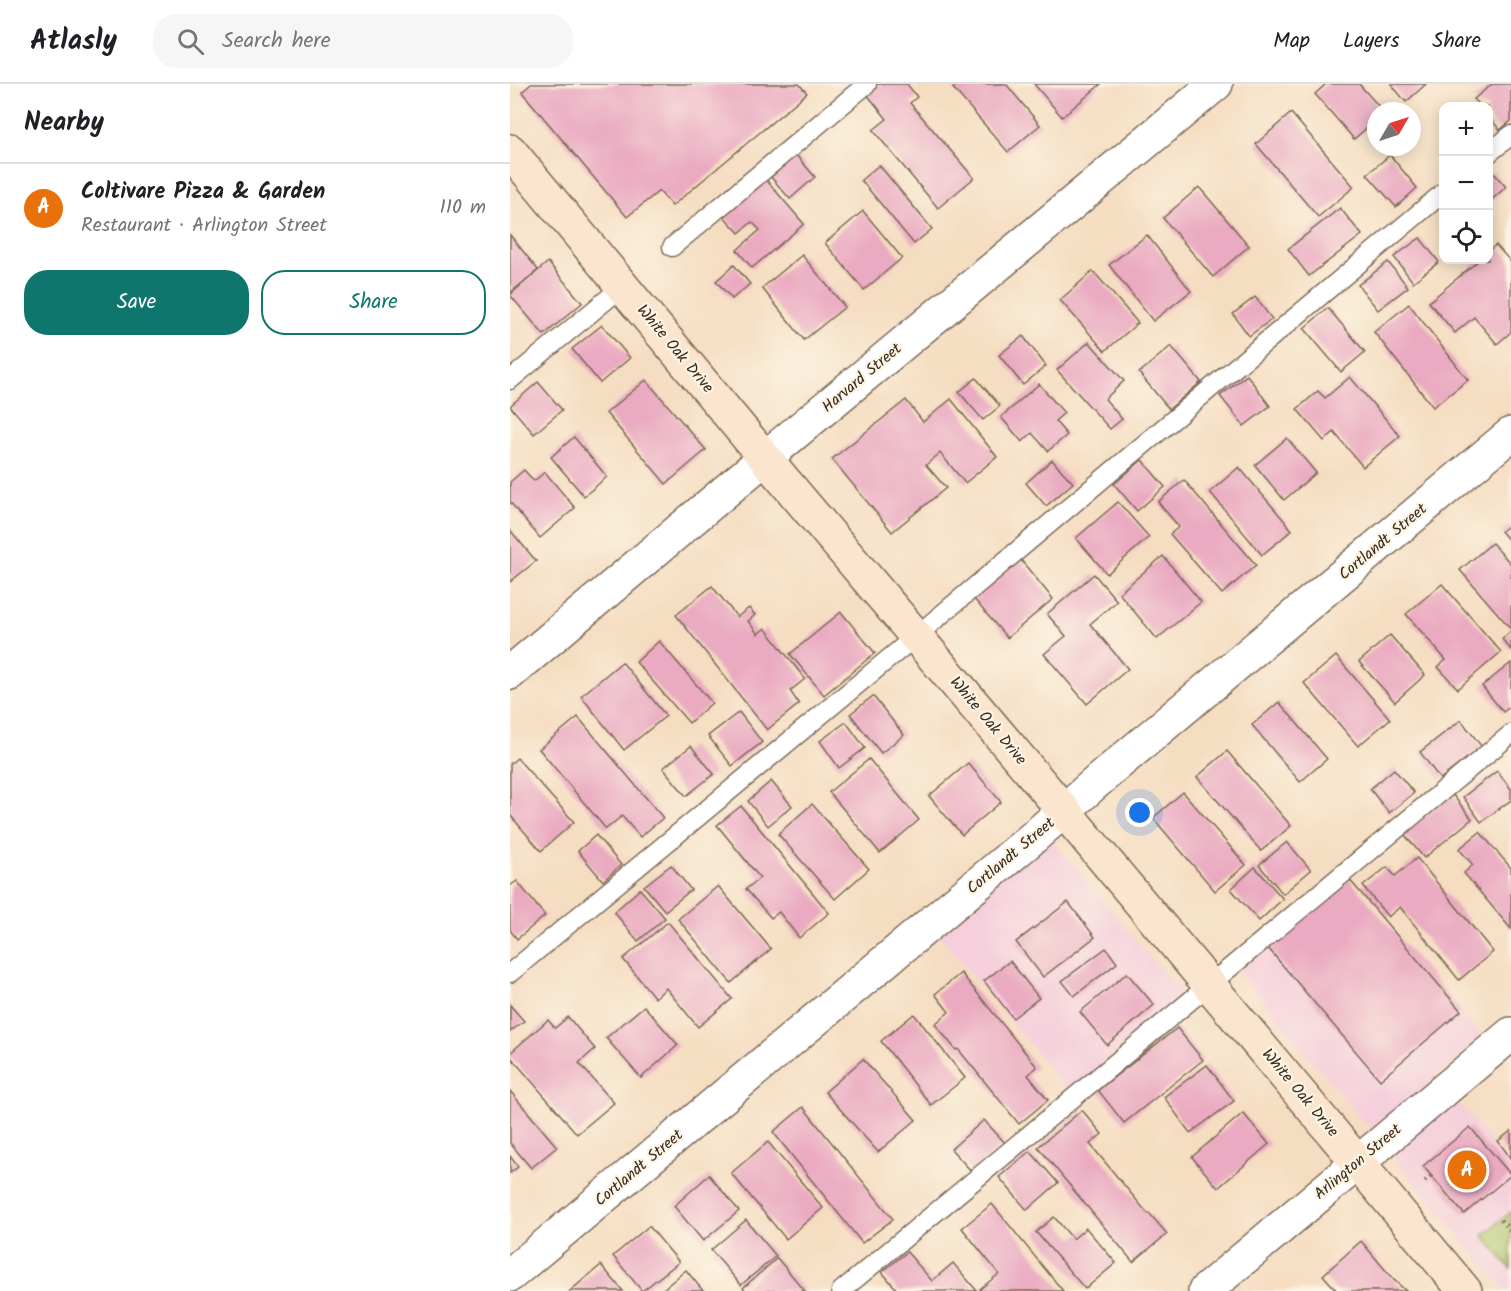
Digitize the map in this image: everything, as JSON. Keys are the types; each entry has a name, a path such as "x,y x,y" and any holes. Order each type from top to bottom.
{"main road":[{"name":"White Oak Drive","path":"510,151 1465,1291"}],"street":[{"name":"Harvard Street","path":"510,674 765,458 1216,84"},
{"name":"Cortlandt Street","path":"510,1275 1511,434"},
{"name":"Arlington Street","path":"1205,1291 1511,1034"}],"lane":[{"path":"672,247 867,84"},
{"path":"1493,150 1511,135"},
{"path":"510,973 916,636 1439,195"},
{"path":"510,380 622,286"},
{"path":"841,1291 1511,734"}],"path":[{"path":"1425,1181 1431,1176"},
{"path":"1501,1220 1511,1231"}],"shaded area":[{"path":"1049,836 1184,997 1069,1092 935,931"},
{"path":"1349,879 1483,1038 1436,1076 1511,1166 1511,1291 1506,1291 1238,972"}],"green space":[{"path":"1511,1212 1511,1269 1483,1235"}],"building":[{"path":"531,84 799,84 807,93 672,206 659,191 627,217 522,92"},
{"path":"877,84 907,84 917,97 910,103 974,178 938,208 873,130 887,119 866,93"},
{"path":"958,84 1006,84 1040,125 1008,152 953,88"},
{"path":"1034,84 1101,84 1062,117"},
{"path":"1326,84 1359,84 1375,102 1367,102 1367,128 1354,139 1315,94"},
{"path":"1391,84 1426,84 1406,102"},
{"path":"1492,84 1511,84 1511,121 1500,130 1493,122 1493,102 1477,102 1474,99"},
{"path":"1291,113 1354,187 1318,217 1256,144"},
{"path":"796,155 815,177 790,199 771,177"},
{"path":"1391,156 1417,188 1396,207 1367,174"},
{"path":"879,165 932,229 914,244 861,180"},
{"path":"1493,172 1506,187 1493,199"},
{"path":"762,175 804,224 752,268 737,250 760,230 752,222 739,233 720,212"},
{"path":"1199,187 1249,246 1213,277 1163,218"},
{"path":"1340,208 1362,235 1309,276 1288,249"},
{"path":"863,211 902,258 864,290 825,243"},
{"path":"510,235 538,270 510,293"},
{"path":"1147,235 1191,291 1153,321 1109,265"},
{"path":"1420,238 1439,262 1413,282 1394,257"},
{"path":"1496,245 1511,262 1511,332 1497,344 1474,317 1455,333 1429,302 1474,264 1493,264 1493,247"},
{"path":"802,255 845,307 804,340 762,288"},
{"path":"548,262 582,303 544,335 510,295"},
{"path":"1388,262 1408,287 1378,310 1358,285"},
{"path":"734,265 750,284 732,299 716,281"},
{"path":"1093,271 1138,323 1105,351 1060,300"},
{"path":"1255,297 1272,319 1249,336 1233,314"},
{"path":"1409,304 1468,380 1433,407 1374,332"},
{"path":"1328,308 1365,352 1341,372 1304,328"},
{"path":"602,325 630,358 600,383 572,349"},
{"path":"1023,336 1046,366 1023,385 999,355"},
{"path":"1089,342 1124,381 1105,399 1122,419 1110,429 1057,370"},
{"path":"1171,346 1201,382 1169,409 1139,373"},
{"path":"1247,375 1270,406 1244,426 1220,396"},
{"path":"1350,377 1400,436 1363,467 1334,432 1324,441 1297,409 1318,391 1325,398"},
{"path":"976,378 1000,406 983,420 959,392"},
{"path":"646,380 706,450 666,484 606,413"},
{"path":"538,382 562,410 534,434 510,406"},
{"path":"1039,384 1064,413 1055,421 1067,435 1048,451 1032,433 1022,442 1001,417"},
{"path":"951,399 997,457 965,483 940,453 926,465 946,488 892,532 832,459 906,400 923,422"},
{"path":"574,437 607,477 584,496 551,457"},
{"path":"1287,438 1316,473 1284,500 1255,465"},
{"path":"1052,460 1073,483 1046,506 1026,483"},
{"path":"1142,460 1165,487 1137,511 1114,484"},
{"path":"1239,467 1292,530 1262,555 1210,492"},
{"path":"524,470 534,481 545,472 575,508 540,538 510,502 510,482"},
{"path":"1184,480 1256,565 1222,594 1170,534 1179,527 1158,502"},
{"path":"1118,502 1149,537 1107,574 1076,538"},
{"path":"1511,523 1511,543 1501,531"},
{"path":"510,530 536,561 510,582"},
{"path":"1492,543 1511,564 1511,629 1460,570"},
{"path":"1163,556 1201,602 1157,639 1119,593"},
{"path":"1020,559 1053,599 1007,638 974,599"},
{"path":"1094,574 1117,601 1090,624 1128,669 1087,704 1044,654 1066,636 1047,614"},
{"path":"1442,584 1501,652 1458,689 1438,667 1446,660 1406,614"},
{"path":"712,586 737,617 749,608 755,615 748,621 758,634 765,628 805,679 790,691 799,704 767,730 676,615"},
{"path":"841,612 875,653 824,695 790,654"},
{"path":"1511,631 1511,650 1502,639"},
{"path":"1390,635 1425,675 1395,702 1359,662"},
{"path":"659,641 712,703 689,723 636,662"},
{"path":"1336,656 1390,719 1358,746 1304,683"},
{"path":"622,662 666,716 624,750 581,696"},
{"path":"1511,663 1511,706 1503,712 1482,686"},
{"path":"873,696 904,735 881,753 850,714"},
{"path":"1279,702 1327,759 1300,782 1252,725"},
{"path":"739,712 762,742 732,766 708,736"},
{"path":"578,717 663,818 640,837 622,816 606,829 539,749"},
{"path":"1461,720 1482,747 1440,779 1420,752"},
{"path":"846,722 865,748 839,768 820,741"},
{"path":"691,746 714,774 686,796 663,768"},
{"path":"1227,751 1291,826 1261,851 1197,777"},
{"path":"517,758 574,822 541,851 510,815 510,764"},
{"path":"869,759 919,820 880,853 829,792"},
{"path":"968,763 1001,802 962,835 929,796"},
{"path":"1394,769 1414,793 1389,813 1370,789"},
{"path":"1497,771 1511,789 1511,800 1481,822 1463,797"},
{"path":"771,781 792,806 768,826 748,801"},
{"path":"1183,792 1246,865 1215,891 1153,818"},
{"path":"1452,794 1472,819 1424,858 1404,834"},
{"path":"812,804 869,869 835,899 778,834"},
{"path":"741,806 829,913 799,938 779,912 771,918 746,889 760,878 717,825"},
{"path":"1480,832 1511,868 1511,929 1464,873 1473,865 1459,849"},
{"path":"596,835 621,865 603,881 578,851"},
{"path":"1287,842 1311,870 1283,894 1259,865"},
{"path":"1417,858 1493,952 1459,980 1400,907 1388,917 1363,886 1387,867 1395,876"},
{"path":"671,865 691,890 665,911 644,886"},
{"path":"1255,867 1283,899 1259,921 1231,889"},
{"path":"1349,879 1461,1011 1380,1080 1268,948"},
{"path":"517,881 545,916 517,939 510,930 510,886"},
{"path":"718,886 771,949 731,983 678,919"},
{"path":"640,889 665,918 638,941 614,912"},
{"path":"1068,902 1095,937 1043,977 1016,942"},
{"path":"668,922 732,999 698,1027 666,988 655,998 623,959"},
{"path":"1106,948 1117,963 1074,996 1062,981"},
{"path":"1010,961 1039,998 1013,1018 984,981"},
{"path":"961,973 1037,1067 1028,1075 1048,1100 1019,1124 935,1024 949,1012 935,994"},
{"path":"1127,973 1154,1005 1107,1045 1080,1012"},
{"path":"510,1005 524,1021 510,1032"},
{"path":"644,1006 678,1045 641,1078 606,1038"},
{"path":"914,1014 965,1078 931,1105 881,1041"},
{"path":"568,1017 595,1049 579,1063 614,1103 577,1134 510,1056 510,1053 548,1020 555,1028"},
{"path":"1177,1028 1203,1060 1124,1123 1098,1090"},
{"path":"863,1059 916,1120 878,1152 825,1092"},
{"path":"1207,1065 1234,1101 1190,1133 1164,1097"},
{"path":"510,1091 557,1147 531,1168 510,1143"},
{"path":"803,1107 893,1219 862,1243 773,1132"},
{"path":"1082,1110 1102,1134 1090,1144 1167,1234 1133,1262 1038,1147"},
{"path":"1243,1113 1269,1144 1218,1188 1192,1157"},
{"path":"984,1120 1005,1143 972,1172 951,1149"},
{"path":"1470,1127 1511,1175 1464,1214 1423,1166"},
{"path":"1511,1131 1511,1159 1498,1141"},
{"path":"768,1142 823,1208 786,1239 731,1173"},
{"path":"1030,1151 1058,1183 1027,1210 999,1177"},
{"path":"510,1156 518,1167 510,1173"},
{"path":"709,1175 739,1211 703,1241 674,1206"},
{"path":"992,1204 1063,1291 981,1291 980,1289 999,1274 962,1228"},
{"path":"1054,1217 1073,1239 1086,1228 1116,1263 1085,1289 1036,1232"},
{"path":"746,1220 776,1256 741,1285 711,1250"},
{"path":"649,1226 679,1262 642,1291 613,1256"},
{"path":"1361,1241 1406,1291 1337,1291 1323,1275"},
{"path":"907,1252 932,1281 953,1263 977,1291 898,1291 882,1272"},
{"path":"777,1258 805,1291 745,1291 743,1288"},
{"path":"601,1265 623,1291 570,1291"},
{"path":"686,1270 703,1291 661,1291"}],"place":[{"name":"Coltivare Pizza & Garden","path":"1467,1170"}]}
